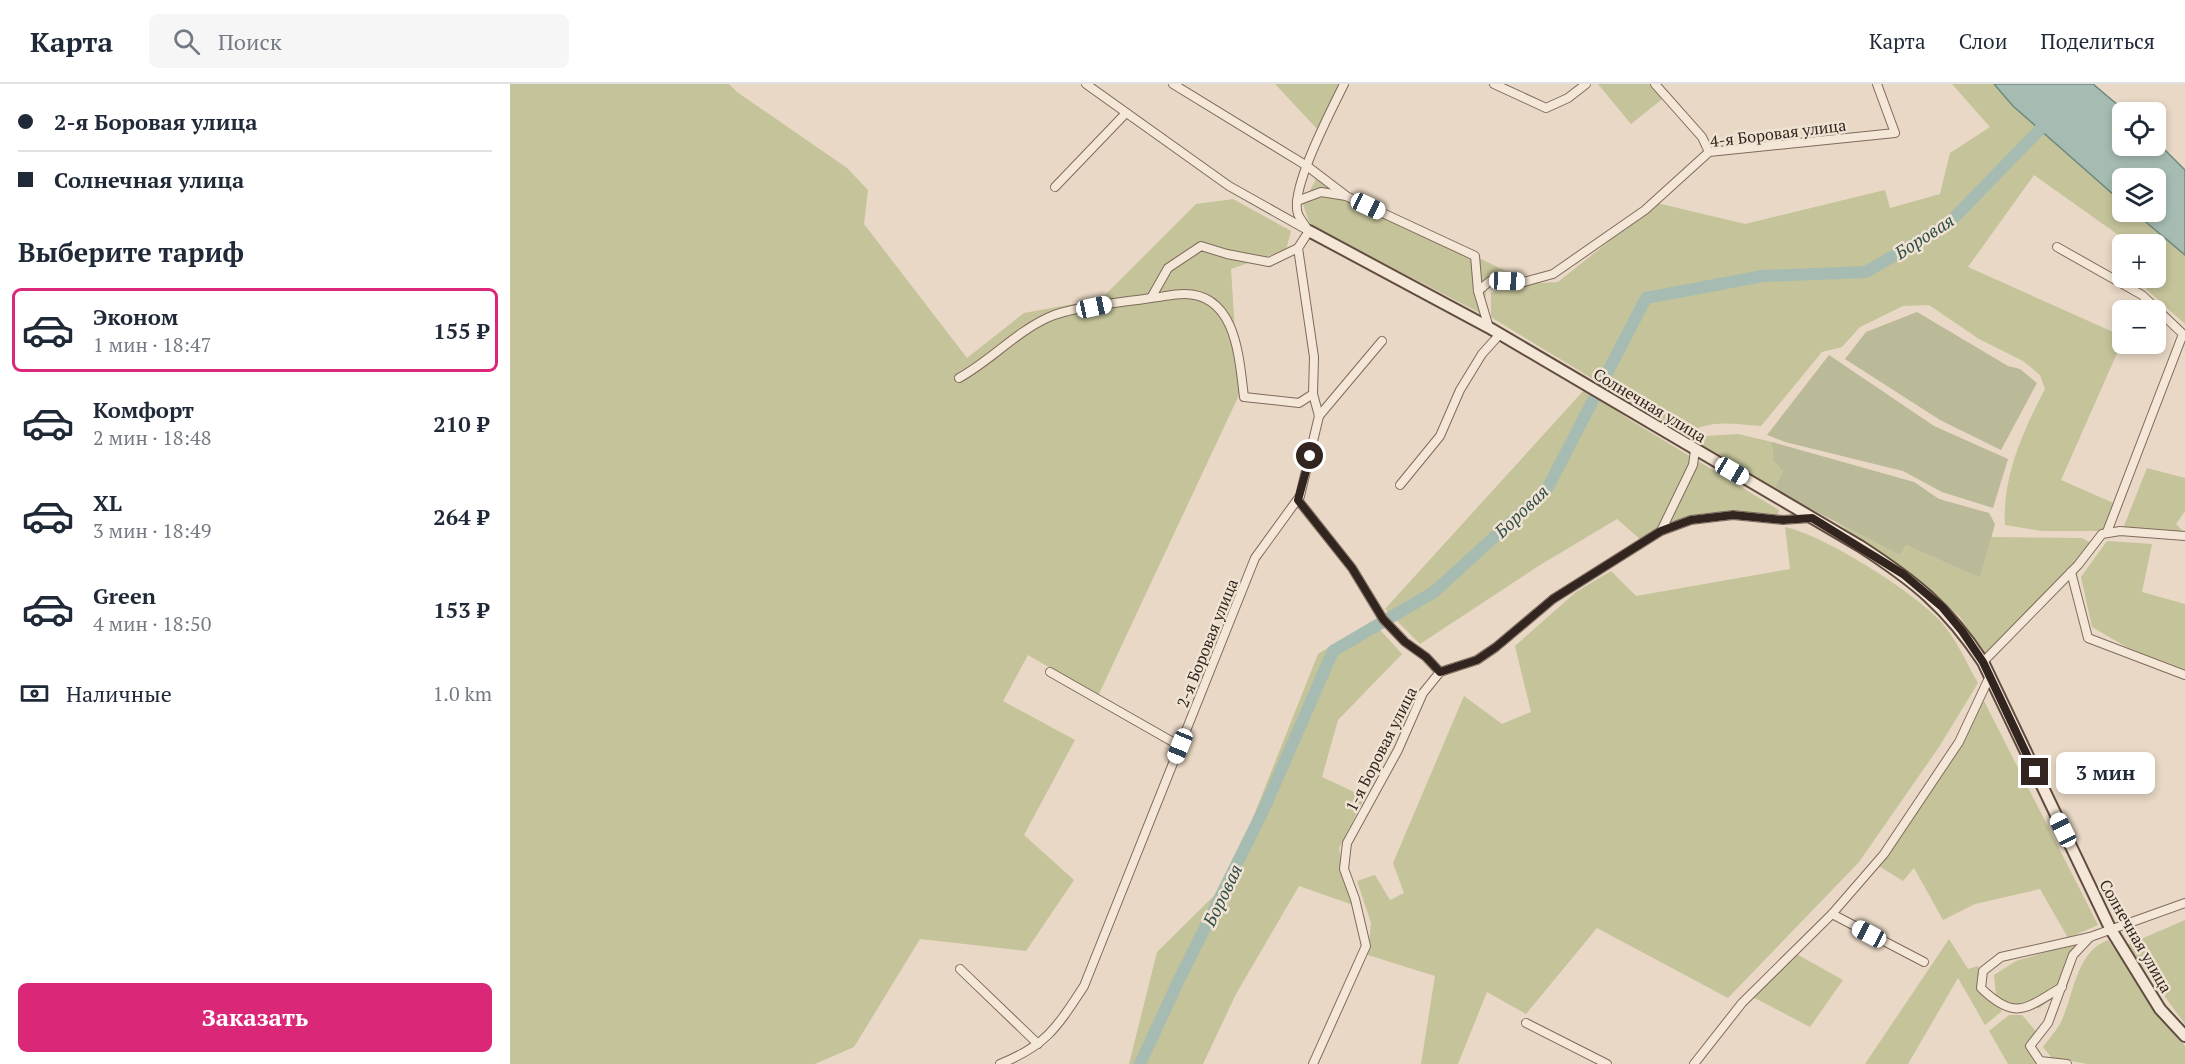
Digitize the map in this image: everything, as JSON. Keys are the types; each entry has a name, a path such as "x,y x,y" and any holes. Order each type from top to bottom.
{"street":[{"path":"1086,84 1229,186 1309,231"},
{"path":"1173,84 1307,166 1346,196 1474,256 1478,291 1489,328"},
{"path":"1309,231 1298,213 1297,201 1307,166 1344,84"},
{"path":"1494,84 1546,108 1568,98 1586,84"},
{"path":"1655,84 1702,137 1709,152"},
{"name":"4-я Боровая улица","path":"1478,291 1490,281 1524,282 1552,274 1645,210 1709,152 1895,133 1877,84"},
{"path":"1055,187 1126,113"},
{"path":"1297,201 1321,192 1346,196"},
{"path":"1151,298 1167,268 1201,246 1227,254 1269,262 1298,248 1309,231"},
{"name":"Солнечная улица","path":"1309,231 1500,334 1812,518 1903,574 1942,607 1983,662 2112,931 2160,1009 2185,1036"},
{"path":"2057,247 2142,295 2183,334 2107,532"},
{"name":"2-я Боровая улица","path":"1000,1064 1025,1054 1054,1032 1084,986 1255,558 1298,500 1319,416 1313,394 1314,357 1298,248"},
{"path":"959,378 984,364 1027,329 1049,317 1151,298 1186,294 1209,301 1227,317 1238,352 1244,397 1299,403 1313,394"},
{"path":"1400,485 1440,436 1460,390 1482,354 1500,334"},
{"path":"1319,416 1382,341"},
{"path":"1661,531 1693,465 1695,450"},
{"path":"1298,500 1352,568 1383,619 1405,642 1426,657 1440,672 1477,660 1553,599 1661,531 1691,520 1733,515 1783,520 1812,518"},
{"path":"1983,662 2071,572 2102,534 2107,532 2185,536"},
{"path":"2071,572 2088,638 2185,675"},
{"path":"1050,672 1180,746"},
{"name":"1-я Боровая улица","path":"1313,1064 1366,946 1355,899 1344,869 1347,843 1398,750 1423,693 1440,672"},
{"path":"1695,1064 1742,1003 1832,914 1884,854 1959,742 1989,678"},
{"path":"2062,987 2032,1007 2016,1009 1998,1004 1981,988 1983,971 2001,957 2112,931 2185,903"},
{"path":"1832,914 1924,962"},
{"path":"2067,1064 2040,1061 2030,1046 2048,1023 2073,955 2090,937"},
{"path":"960,969 1038,1044"},
{"path":"1526,1023 1607,1064"}],"green space":[{"path":"510,84 729,84 737,92 847,168 868,190 864,224 967,358 1024,313 1101,299 1196,204 1233,199 1291,231 1286,250 1231,269 1239,395 1098,696 1028,655 1003,701 1075,740 1024,835 1074,880 1026,951 920,939 854,1047 815,1064 510,1064"},
{"path":"1275,84 1341,84 1320,132"},
{"path":"1598,84 1656,84 1666,96 1631,124"},
{"path":"1952,84 1994,84 2013,106 2112,193 2112,222 2146,222 2160,234 2117,234 2034,175 1968,267 2112,332 2112,354 2117,354 2061,480 2118,505 2108,531 2041,531 2005,525 2007,489 2016,455 2045,389 2040,375 2023,361 1979,339 1929,305 1903,306 1860,327 1842,347 1822,352 1761,426 1710,425 1692,431 1683,437 1491,317 1491,293 1505,285 1558,282 1657,203 1745,224 1885,190 1890,208 1940,194 1950,153 1990,127"},
{"path":"1316,179 1518,277 1488,283 1482,314 1310,225 1303,204"},
{"path":"2166,239 2185,255 2185,324 2166,307 2166,300 2158,300 2146,289 2166,288"},
{"path":"1917,312 2008,366 2020,369 2037,383 2001,450 1940,420 1845,359 1866,332"},
{"path":"1829,355 1934,426 2008,459 1993,508 1942,492 1903,471 1785,442 1767,435"},
{"path":"1585,389 1630,420 1779,510 1777,516 1707,515 1676,523 1641,540 1617,519 1540,565 1420,644 1385,609"},
{"path":"1738,434 1772,442 1773,461 1783,471 1774,490 1697,444 1706,436"},
{"path":"1772,442 1914,482 1939,499 1989,513 1995,524 1980,578 1906,545 1900,555 1774,490 1783,471 1773,461"},
{"path":"2147,468 2185,478 2185,511 2176,524 2185,533 2122,531"},
{"path":"1836,522 1900,555 1906,545 1980,578 1991,537 2082,538 2091,543 2070,571 1985,655 1960,617 1909,574"},
{"path":"1785,527 1802,532 1845,553 1912,596 1942,623 1957,644 1978,683 1939,747 1859,862 1728,998 1597,928 1526,1014 1487,992 1458,1064 1421,1064 1435,976 1368,955 1371,923 1357,881 1375,875 1390,900 1404,893 1393,863 1464,696 1502,724 1531,712 1515,646 1576,592 1611,571 1636,596 1790,569"},
{"path":"2107,541 2152,544 2142,592 2185,604 2185,672 2149,660 2092,627 2081,577"},
{"path":"1372,621 1402,654 1338,720 1322,777 1365,797 1339,848 1346,885 1356,906 1299,886 1236,994 1203,1064 1129,1064 1157,952 1227,883 1318,654"},
{"path":"1984,701 2098,925 2068,938 2040,889 1975,904 1943,920 1914,868 1903,881 1877,865"},
{"path":"2185,920 2185,1024 2127,945"},
{"path":"2095,937 2079,951 2067,987 2039,1008 2015,1007 1996,995 1994,975 2016,961"},
{"path":"1949,939 1968,969 1978,966 1989,998 2002,1011 1985,1025 1958,978 1908,1064 1865,1064"},
{"path":"2108,940 2185,1046 2185,1064 2088,1064 2052,1058 2043,1047 2060,1024 2082,965 2097,946"},
{"path":"1791,951 1843,980 1810,1027 1749,995"},
{"path":"2009,1015 2022,1015 2040,1036 2029,1050 2038,1064 2008,1064 1989,1031"}],"shaded area":[{"path":"1994,84 2093,84 2114,102 2112,102 2112,156 2166,156 2166,151 2185,170 2185,255 2166,239 2166,234 2160,234 2146,222 2166,222 2166,168 2112,168 2112,193 2013,106"}],"waterway":[{"name":"Боровая","path":"1140,1064 1264,809 1333,651 1434,592 1547,489 1646,298 1763,276 1866,272 1948,224 2051,118"}],"route":[{"path":"1310,456 1298,500 1336,545 1383,619 1405,642 1426,657 1440,672 1477,660 1553,599 1661,531 1691,520 1733,515 1783,520 1812,518 1903,574 1942,607 1983,662 2035,772"}]}
